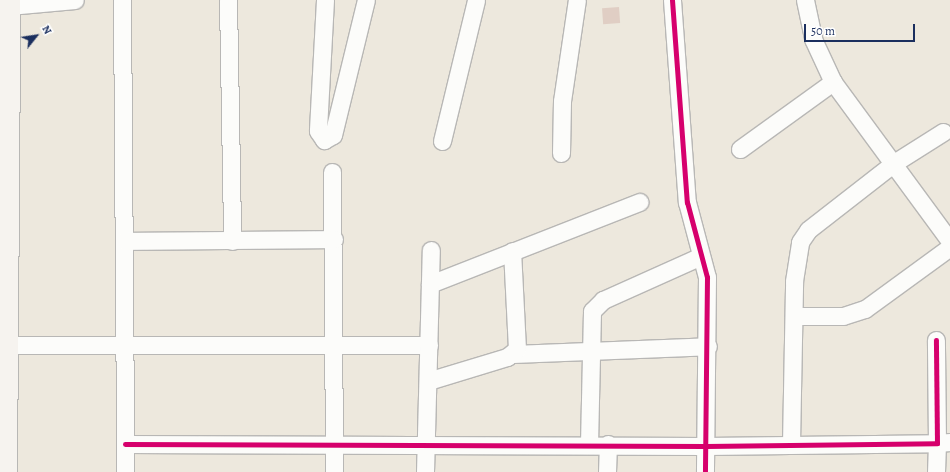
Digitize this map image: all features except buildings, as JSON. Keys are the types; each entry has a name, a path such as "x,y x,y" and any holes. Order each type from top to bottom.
{"main road":[{"path":"6,472 3,345 9,3"}],"street":[{"path":"9,3 75,0"},
{"path":"122,0 126,344 125,472"},
{"path":"228,0 232,241"},
{"path":"325,0 318,131 324,140 333,135 366,0"},
{"path":"442,141 476,0"},
{"path":"561,153 562,101 577,0"},
{"path":"672,0 687,202 708,283 706,472"},
{"path":"805,0 813,39 833,82 950,241"},
{"path":"740,149 833,82"},
{"path":"791,444 794,316 800,242 808,230 894,163 943,132"},
{"path":"332,172 334,239 334,472"},
{"path":"430,284 639,202"},
{"path":"125,241 334,239"},
{"path":"794,316 843,316 864,310 950,247"},
{"path":"425,472 431,250"},
{"path":"512,251 517,342 513,354"},
{"path":"589,444 590,321 596,305 701,256"},
{"path":"936,340 943,442 936,472"},
{"path":"3,345 333,343 429,345"},
{"path":"428,381 513,354 589,349 708,346"},
{"path":"125,444 608,444 706,446 943,442"},
{"path":"607,472 608,444"}],"cycle path":[{"path":"672,0 687,202 707,277 705,472"},
{"path":"125,444 706,446 937,443 936,340"}]}
